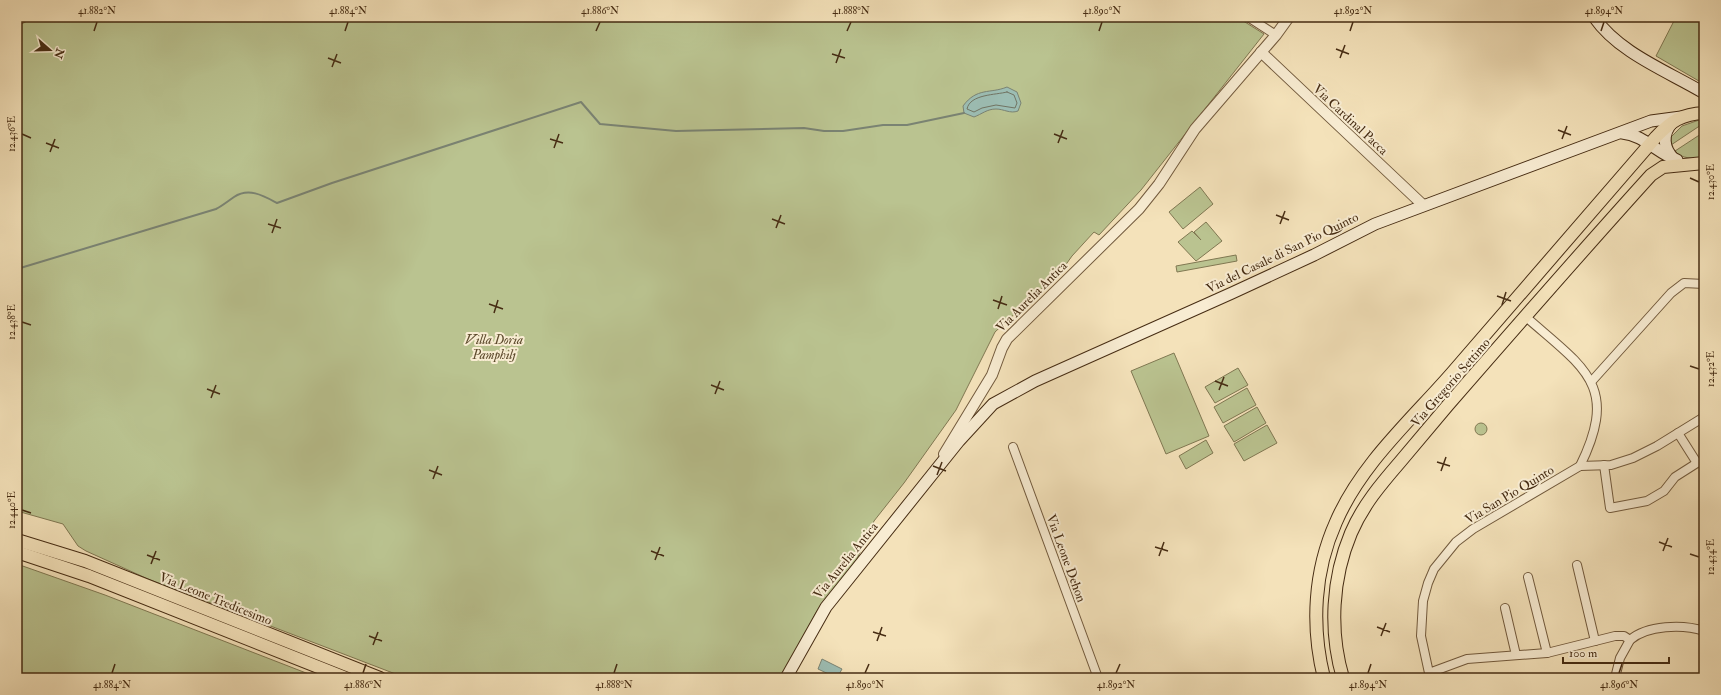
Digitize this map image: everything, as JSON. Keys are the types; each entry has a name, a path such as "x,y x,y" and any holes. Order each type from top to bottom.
{"main road":[{"path":"1594,17 1608,32 1632,51 1704,93"},
{"path":"1676,160 1669,153 1665,143 1667,131 1677,119 1704,113"},
{"name":"Via del Casale di San Pio Quinto","path":"932,475 972,425 993,404 1035,380 1232,293 1314,255 1366,228 1423,205 1658,119 1677,119"},
{"name":"Via Gregorio Settimo","path":"1324,678 1319,657 1317,630 1318,587 1323,560 1332,532 1348,498 1376,458 1650,144 1677,119"},
{"path":"1621,133 1634,135 1650,144 1666,156 1688,164"},
{"name":"Via Gregorio Settimo","path":"1343,678 1335,633 1334,619 1336,592 1344,552 1358,518 1379,486 1653,172 1663,167 1704,163"},
{"name":"Via Aurelia Antica","path":"786,678 826,607 932,475"},
{"name":"Via Leone Tredicesimo","path":"17,540 85,561 380,678"},
{"name":"Via Leone Tredicesimo","path":"17,552 88,576 346,678"}],"street":[{"path":"17,21 25,17"},
{"path":"1248,17 1276,35"},
{"name":"Via Aurelia Antica","path":"932,475 966,415 992,375 1002,348 1010,335 1139,209 1159,184 1195,129 1276,35 1289,17"},
{"name":"Via Cardinal Pacca","path":"1261,52 1423,205"},
{"path":"1591,382 1671,293 1684,283 1704,284"},
{"path":"1526,317 1575,360 1591,382 1597,401 1597,418 1592,440 1580,466"},
{"path":"992,375 988,394 993,404"},
{"name":"Via San Pio Quinto","path":"1516,655 1468,659 1429,673 1422,644 1421,611 1428,583 1442,558 1468,533 1580,466 1620,463 1633,458 1704,417"},
{"path":"1604,465 1610,508 1647,501 1664,491 1675,477 1697,463 1678,433"},
{"name":"Via Leone Dehon","path":"1013,447 1098,678"},
{"path":"1576,565 1595,641"},
{"path":"1528,577 1546,653"},
{"path":"1505,608 1516,655 1546,653 1615,636 1624,636 1630,640"},
{"path":"1615,678 1620,658 1630,640 1642,632 1672,626 1685,626 1704,631"}],"green space":[{"name":"Villa Doria Pamphilj","path":"30,17 1237,17 1264,34 1141,190 1099,235 1094,232 1072,256 1062,270 995,332 956,410 904,483 874,521 857,559 817,611 781,678 406,678 148,579 78,546 63,524 17,511 17,24"},
{"path":"1676,17 1704,17 1704,84 1656,56"},
{"path":"1702,119 1703,123 1701,125 1671,145 1671,137 1682,126"},
{"path":"1704,132 1704,157 1688,158 1681,156 1675,151"},
{"path":"1200,187 1213,204 1183,229 1169,212"},
{"path":"1206,222 1222,241 1196,261 1178,242 1192,231 1201,240 1194,232"},
{"path":"1236,255 1237,261 1177,272 1176,266"},
{"path":"1174,353 1209,436 1166,454 1131,371"},
{"path":"1238,368 1248,385 1215,403 1205,387"},
{"path":"1247,388 1256,405 1223,423 1214,407"},
{"path":"1257,407 1266,423 1234,442 1224,426"},
{"path":"1479,423 1483,423 1487,429 1483,435 1479,435 1475,431 1475,427"},
{"path":"1267,425 1277,443 1244,461 1234,444"},
{"path":"1206,440 1213,453 1186,469 1179,456"},
{"path":"17,564 105,595 319,678 17,678"}],"water":[{"path":"1007,87 1017,92 1021,103 1018,111 1012,112 993,109 974,117 964,113 963,106 973,96 979,93"},
{"path":"822,659 842,669 837,678 818,669"}],"waterway":[{"path":"17,269 216,209 240,194 256,194 277,203 332,183 581,102 600,124 676,131 804,128 824,131 843,131 883,125 907,125 964,113"}]}
